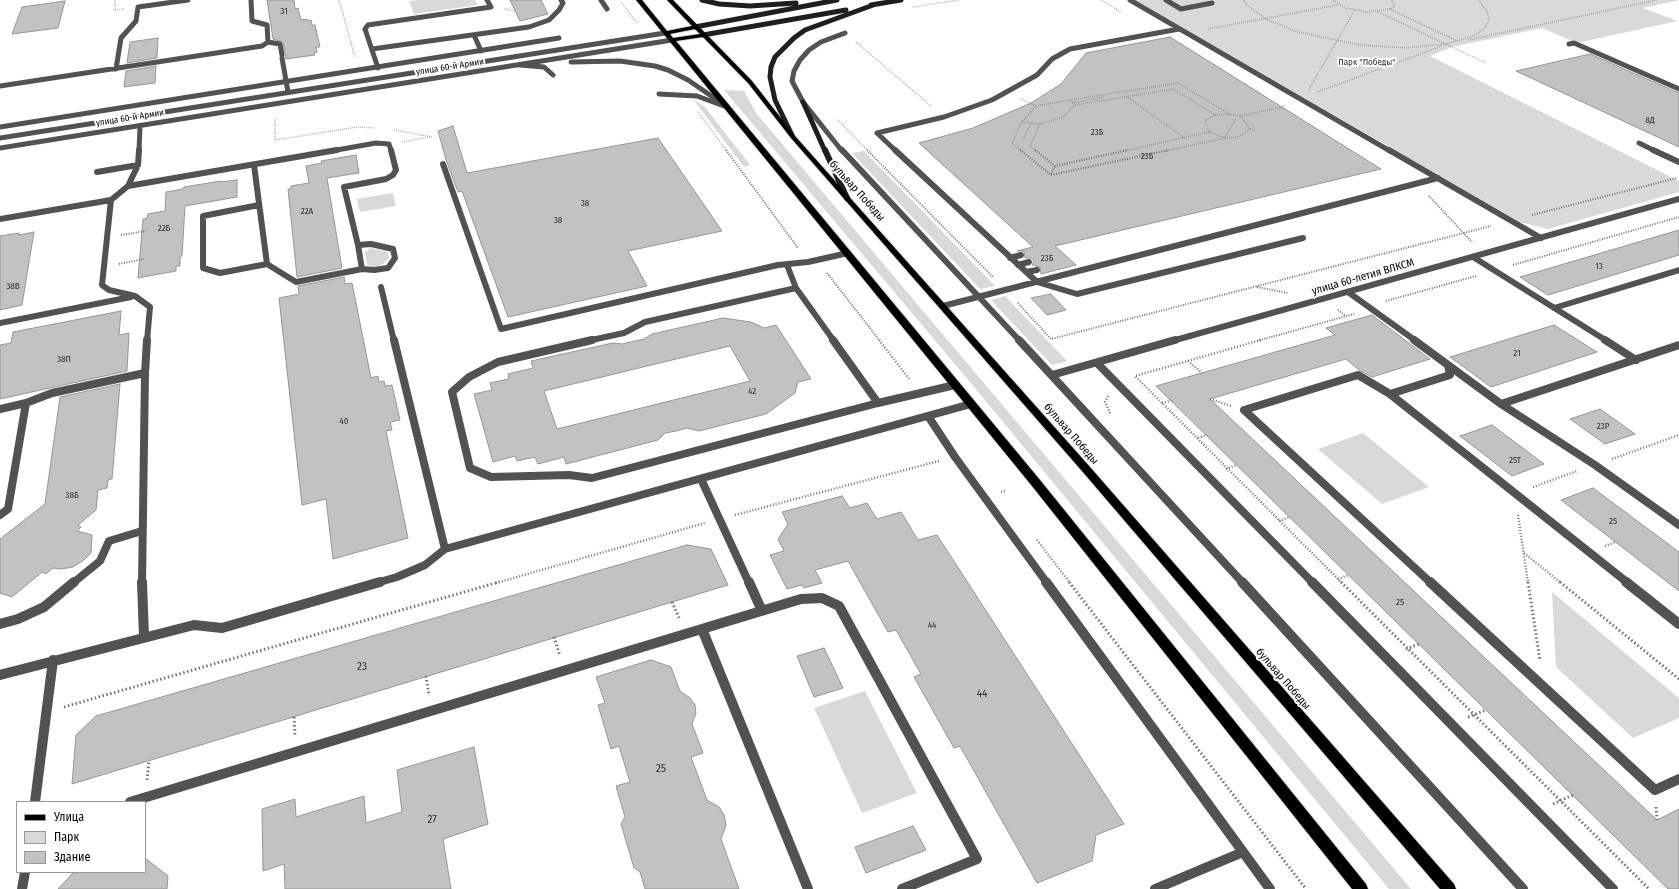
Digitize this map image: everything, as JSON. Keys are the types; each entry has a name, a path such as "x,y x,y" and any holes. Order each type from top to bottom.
{"main road":[{"path":"639,0 1036,483 1361,889"},
{"name":"бульвар Победы","path":"670,0 750,82 793,137 943,306 1449,889"},
{"path":"702,0 719,4 750,6 818,0"},
{"name":"улица 60-й Армии","path":"665,32 837,0"},
{"name":"улица 60-й Армии","path":"672,40 901,0"},
{"path":"793,137 775,100 770,77 771,67 775,57 785,45 805,30 876,4"},
{"path":"803,102 847,198"}],"street":[{"path":"116,68 121,38 136,21 138,7 188,0"},
{"path":"251,0 252,21 267,25 268,42"},
{"path":"378,68 365,29 368,25 491,7 487,0"},
{"path":"372,49 540,24 549,20 560,10 563,3 561,0"},
{"path":"601,0 607,9"},
{"path":"1130,0 1541,238"},
{"path":"1166,0 1181,9 1212,3"},
{"path":"1198,0 1206,4"},
{"path":"1179,29 1070,49 1052,59 1037,75 992,100 944,117 877,133 1037,282 1077,294 1303,238"},
{"name":"улица 60-й Армии","path":"0,138 665,32"},
{"path":"845,33 821,42 809,50 800,60 794,70 792,81 803,102 849,159 1052,375 1523,889"},
{"path":"474,35 481,52"},
{"path":"0,127 481,52 559,38"},
{"name":"улица 60-й Армии","path":"0,148 672,40"},
{"path":"0,86 248,49 262,46 268,42 280,44 290,102"},
{"path":"1569,44 1574,43 1679,89"},
{"path":"520,65 603,60 643,64 668,70 688,80 729,108"},
{"path":"520,65 544,67 553,75"},
{"path":"659,94 686,95 712,100 729,108"},
{"path":"0,219 111,200 128,186 138,165 140,126"},
{"path":"128,186 376,143 389,144 396,170 393,175 386,178 344,187 358,245 362,269"},
{"path":"1639,143 1679,162"},
{"path":"443,164 501,329 778,265 808,262 848,253"},
{"path":"97,172 138,165"},
{"path":"254,165 266,264"},
{"path":"943,306 1438,178"},
{"name":"улица 60-летия ВЛКСМ","path":"1052,375 1679,199"},
{"path":"111,200 102,285 109,290 135,296 150,307 145,373 142,531 142,612 144,636"},
{"path":"259,205 203,216 204,268 220,273 266,264 296,282 362,269 374,270 388,268 395,258 393,249 371,244 358,245"},
{"path":"1010,258 1022,255"},
{"path":"1473,257 1636,360"},
{"path":"1018,265 1029,262"},
{"path":"787,265 796,288 878,403"},
{"path":"1026,272 1037,270"},
{"path":"1554,308 1679,270"},
{"path":"381,287 446,549"},
{"path":"796,288 645,322 624,333 498,362 469,377 452,392 470,468 491,477 569,475 592,478 878,403 954,385"},
{"path":"1348,292 1501,404 1595,465 1679,525"},
{"path":"0,323 135,296"},
{"path":"1501,404 1679,345"},
{"path":"1097,363 1613,889"},
{"path":"1390,394 1450,375 1448,365"},
{"path":"0,409 26,403 52,393 145,373"},
{"path":"1244,410 1358,376 1390,394 1679,624"},
{"path":"0,515 8,509 26,403"},
{"path":"0,674 144,636 194,625 222,628 397,577 426,565 446,549 971,404"},
{"path":"1244,410 1655,790 1679,779"},
{"path":"928,416 955,457 1270,889"},
{"path":"701,479 762,611"},
{"path":"0,624 18,619 44,607 100,561 109,541 142,531"},
{"path":"133,801 762,611 801,600 822,598 839,606 977,859 902,889"},
{"path":"702,629 808,889"},
{"path":"35,801 53,660"},
{"path":"1155,889 1243,852"},
{"path":"22,889 25,873"}],"path":[{"path":"115,0 115,10"},
{"path":"339,0 355,58"},
{"path":"1243,0 1248,6 1266,19 1295,31 1336,41 1390,47 1426,47 1458,42 1657,0"},
{"path":"1332,0 1338,5 1355,10 1378,12 1394,7 1394,3 1391,0"},
{"path":"1390,9 1458,42 1474,36 1485,28 1489,20 1487,11 1478,0"},
{"path":"1185,33 1338,5"},
{"path":"1310,89 1355,10"},
{"path":"1378,12 1486,63"},
{"path":"856,42 944,117"},
{"path":"1313,93 1446,44"},
{"path":"1019,98 1036,106 1178,83 1229,114"},
{"path":"1022,122 1040,124 1063,117 1075,105 1173,89 1215,115"},
{"path":"686,95 808,262 829,275 921,392"},
{"path":"1072,103 1105,97"},
{"path":"1126,97 1186,138"},
{"path":"1070,100 1075,105"},
{"path":"1036,106 1022,122 1012,143 1051,175"},
{"path":"1209,132 1205,121 1215,115 1229,114 1240,116 1283,107"},
{"path":"275,111 275,140 357,127 380,129"},
{"path":"1240,116 1250,129 1256,130"},
{"path":"1225,138 1236,119"},
{"path":"1023,140 1031,123"},
{"path":"1040,124 1030,146 1055,166"},
{"path":"388,129 433,137 389,144"},
{"path":"1051,175 1225,138 1238,137 1250,129"},
{"path":"1055,166 1209,132 1225,138"},
{"path":"1051,175 1055,166"},
{"path":"1051,339 1679,177"},
{"path":"1417,184 1482,254"},
{"path":"1111,416 1105,402 1115,382 1362,312 1368,307 1679,218"},
{"path":"106,238 146,230"},
{"path":"103,266 144,259"},
{"path":"1188,361 1202,373"},
{"path":"1135,376 1649,889"},
{"path":"1210,399 1244,410"},
{"path":"1162,404 1172,400"},
{"path":"1544,688 1515,494 1679,435"},
{"path":"1197,438 1207,436"},
{"path":"46,712 720,519 955,457"},
{"path":"996,486 1006,499"},
{"path":"1001,492 1005,491"},
{"path":"1034,536 1306,889"},
{"path":"1524,553 1679,679"},
{"path":"1537,811 1573,795"}],"green space":[{"path":"475,0 478,5 414,14 409,1"},
{"name":"Парк \"Победы\"","path":"1134,0 1679,0 1643,8 1677,21 1577,43 1542,28 1452,47 1430,56 1679,181 1679,192 1548,229 1520,222"},
{"path":"724,90 744,91 756,113 1411,889 1389,889 970,382"},
{"path":"693,99 705,107 750,165 744,167"},
{"path":"864,151 995,286 980,289 852,153"},
{"path":"393,193 396,206 360,212 357,199"},
{"path":"371,248 388,252 389,258 382,265 374,267 367,265 365,252"},
{"path":"1005,296 1067,361 1052,365 991,300"},
{"path":"1363,433 1429,487 1382,504 1318,449"},
{"path":"1552,592 1679,698 1679,718 1633,738 1556,667"},
{"path":"865,691 917,793 862,813 814,708"}],"building":[{"path":"267,0 294,0 295,9 298,8 301,20 311,20 312,25 315,25 320,47 316,47 317,52 314,53 315,55 286,59 283,42 273,39"},
{"path":"510,0 541,0 548,14 520,21"},
{"path":"65,1 58,28 12,34 22,7"},
{"path":"1170,37 1381,169 1055,246 1076,265 1041,274 1040,267 1032,265 1034,261 1032,258 1025,258 1024,251 1017,251 1033,247 919,143 973,128 1031,103 1061,84 1086,53"},
{"path":"158,38 157,58 127,63 130,42"},
{"path":"1590,54 1679,93 1679,147 1516,71"},
{"path":"156,66 155,83 124,87 126,71"},
{"path":"453,126 467,173 658,138 722,231 628,251 647,286 508,317 462,191 458,192 446,160 438,131"},
{"path":"356,155 359,173 327,178 342,268 297,277 288,189 291,189 291,186 309,183 306,166 322,163 321,161"},
{"path":"237,180 237,197 185,206 182,256 180,257 180,266 176,266 176,271 138,278 143,219 147,218 148,214 165,211 166,192 183,189 184,187"},
{"path":"1679,230 1679,255 1548,295 1520,277"},
{"path":"34,232 22,305 0,310 0,236 19,233 19,235"},
{"path":"344,277 345,284 352,283 371,378 378,376 379,382 384,381 385,386 392,385 400,420 390,422 392,430 386,431 408,538 333,559 326,499 302,505 279,298 299,294 298,286"},
{"path":"1051,294 1066,310 1047,315 1031,298"},
{"path":"121,311 119,335 129,333 127,371 0,399 0,345 11,343 13,332"},
{"path":"1372,315 1430,359 1372,377 1359,370 1346,359 1210,399 1657,820 1679,809 1679,889 1668,889 1156,386 1335,335 1326,328"},
{"path":"723,318 751,322 764,328 776,325 811,379 798,382 795,393 766,414 699,431 687,428 665,433 658,440 566,464 564,457 538,464 535,457 517,461 515,456 493,462 474,394 492,390 490,383 509,379 508,374 533,368 531,361 613,343 622,344 644,339 652,334","holes":["730,346 750,381 557,429 544,391"]},
{"path":"1554,325 1597,352 1491,387 1450,357"},
{"path":"120,384 112,479 108,480 107,488 98,490 96,510 78,525 81,527 77,531 92,535 91,553 84,560 73,567 61,569 53,568 46,574 42,572 12,597 0,593 0,539 45,504 60,397"},
{"path":"1600,409 1635,434 1605,444 1570,419"},
{"path":"1492,425 1544,464 1512,476 1460,436"},
{"path":"1593,488 1679,552 1679,591 1561,500"},
{"path":"842,496 850,508 867,503 877,519 901,512 918,540 937,535 1124,824 1096,835 1092,861 1037,883 960,746 954,748 914,677 921,674 896,630 888,632 848,561 815,570 822,583 804,588 802,585 787,589 770,555 784,551 778,539 788,524 782,512"},
{"path":"687,545 711,549 728,585 72,784 76,735 96,716"},
{"path":"824,648 843,688 814,697 797,656"},
{"path":"651,660 671,667 680,691 690,698 695,705 696,713 692,724 703,753 691,757 707,800 719,807 724,815 726,825 721,839 739,889 645,889 640,872 634,868 621,824 625,817 616,786 630,782 619,746 611,749 598,705 605,703 596,677"},
{"path":"474,747 488,824 443,839 451,889 285,889 284,864 263,871 262,809 295,799 296,817 364,796 366,823 402,812 397,770"},
{"path":"913,826 926,850 866,873 855,847"},
{"path":"146,859 168,876 167,889 58,889 73,873 146,873"}]}
